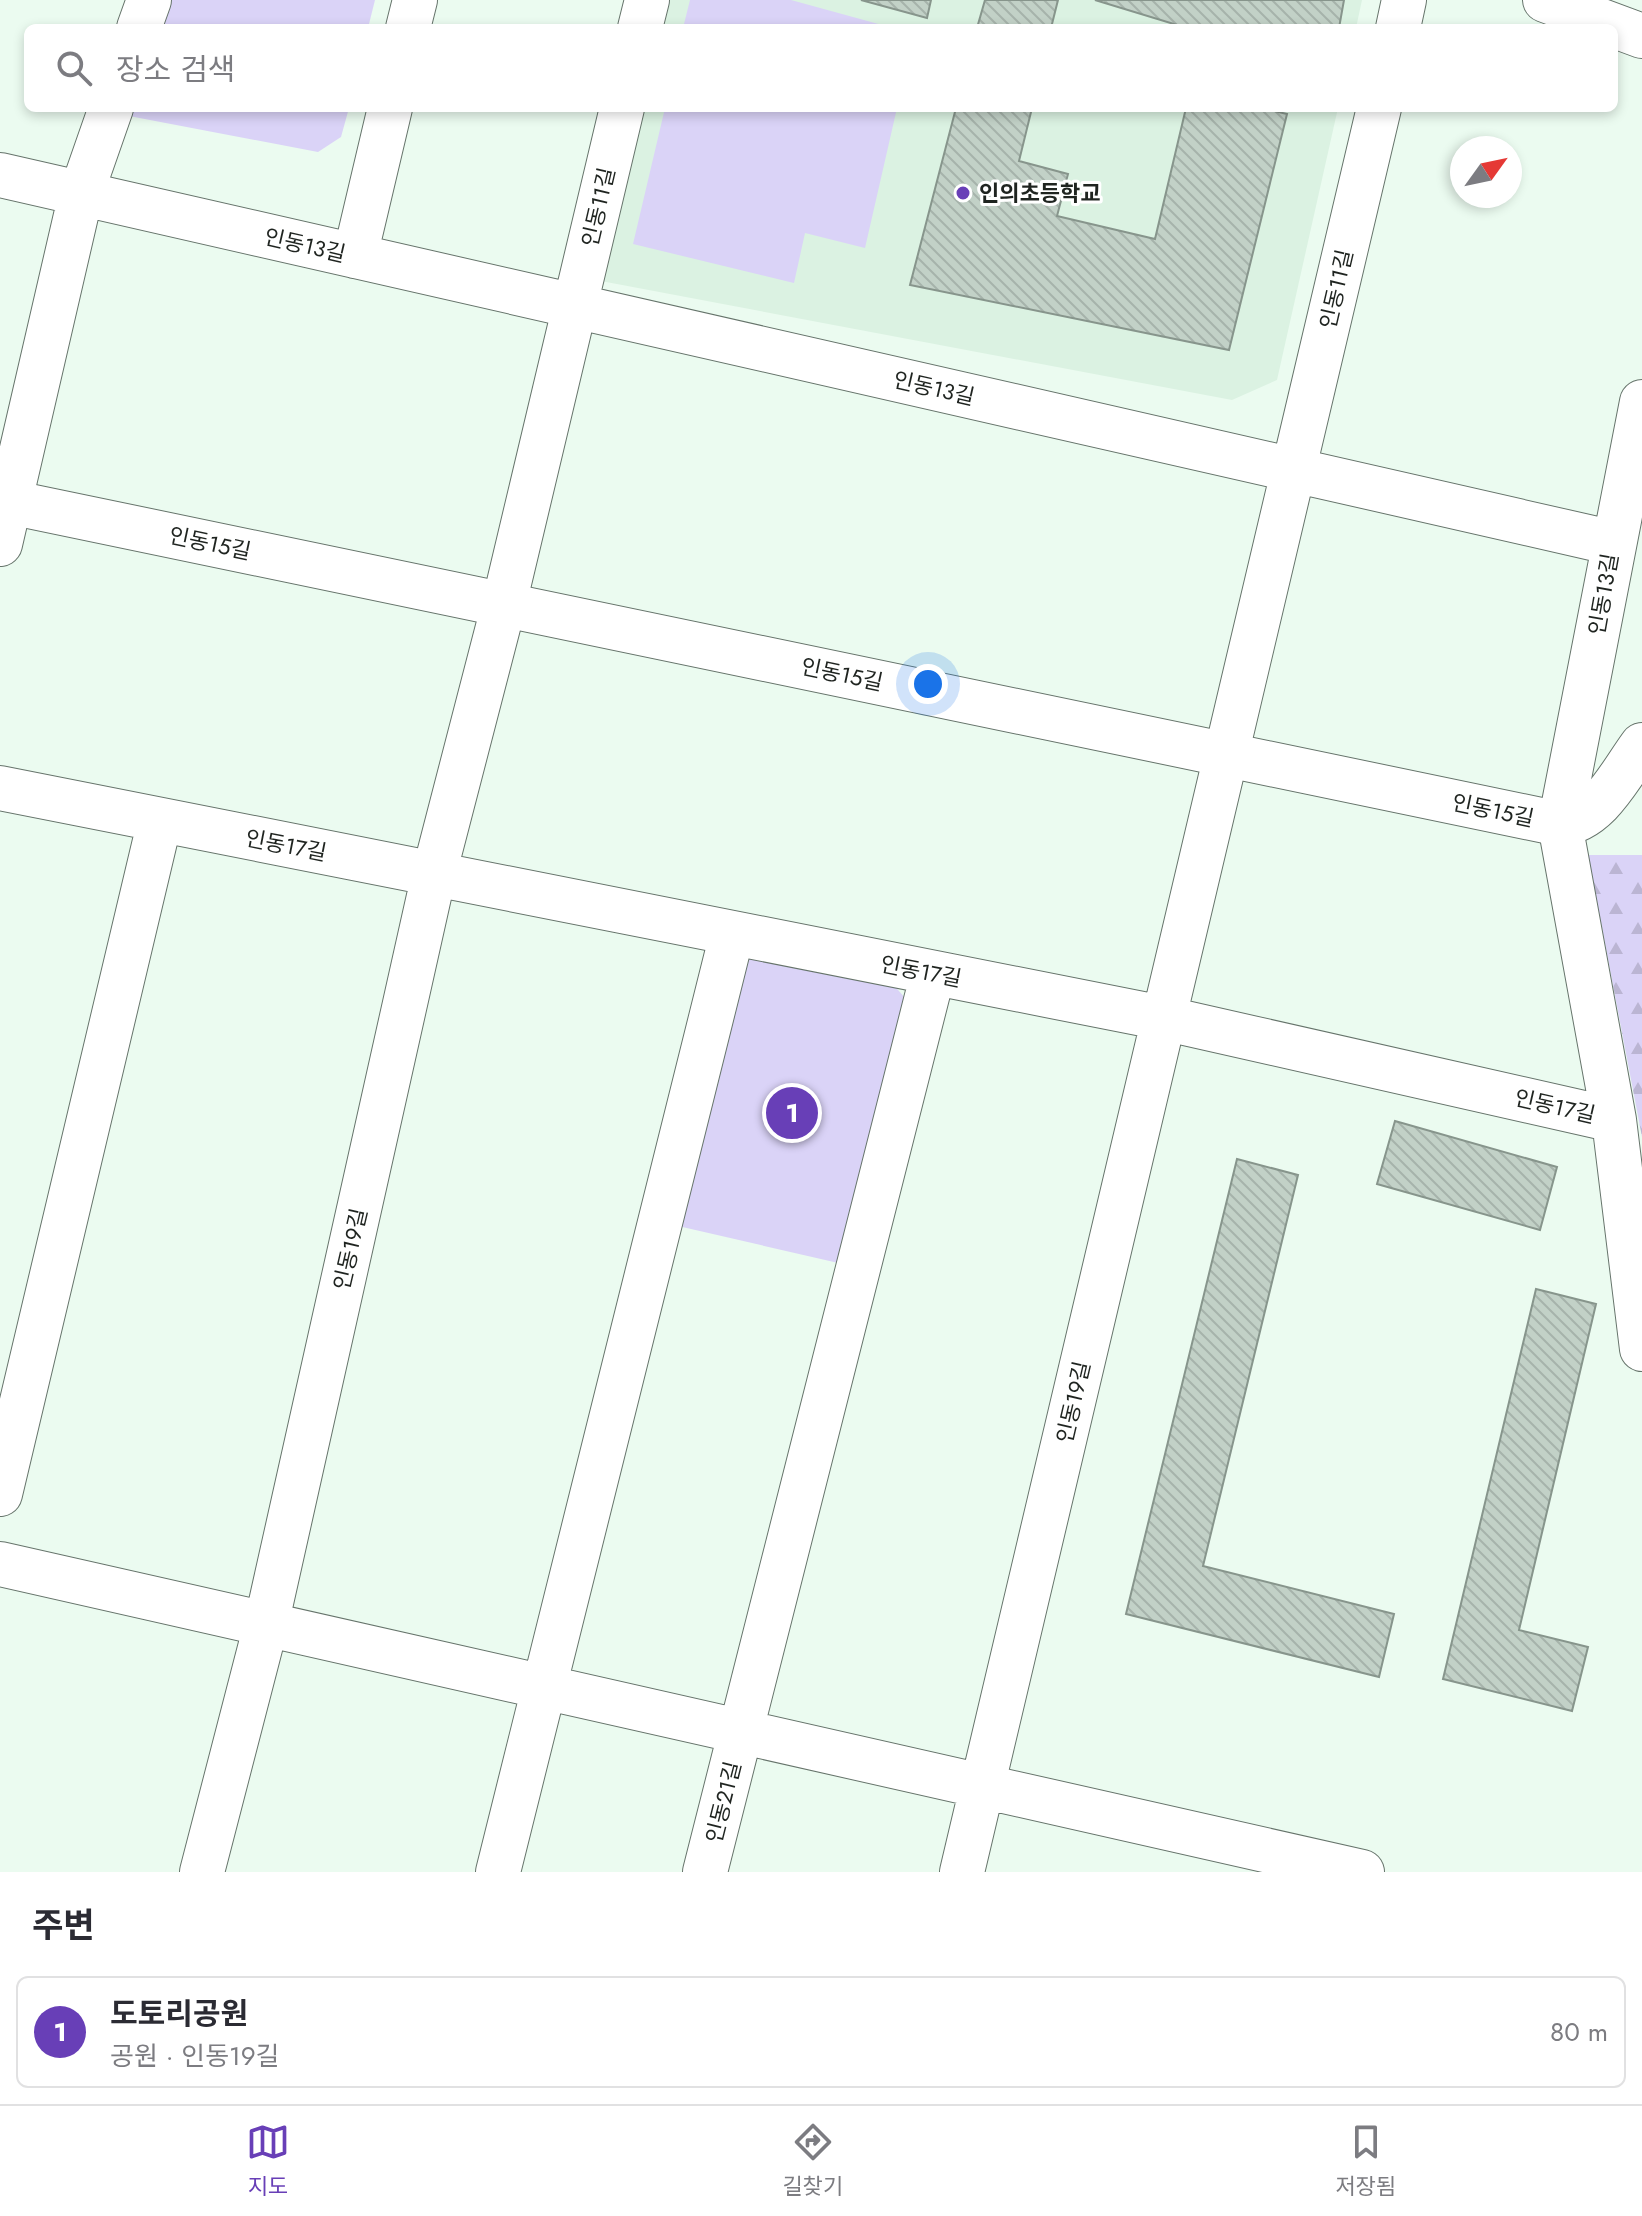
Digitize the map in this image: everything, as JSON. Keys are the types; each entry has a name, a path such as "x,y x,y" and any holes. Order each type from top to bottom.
{"street":[{"path":"140,24 149,0"},
{"path":"409,24 415,0"},
{"path":"641,24 647,0"},
{"path":"1399,24 1404,0"},
{"path":"1545,0 1610,24"},
{"path":"1618,27 1642,36"},
{"path":"0,544 4,501 81,194 110,112"},
{"path":"355,256 389,112"},
{"name":"인동11길","path":"575,307 621,112"},
{"name":"인동11길","path":"1293,470 1378,112"},
{"name":"인동13길","path":"0,175 1614,543 1560,824"},
{"path":"434,874 504,604 575,307"},
{"path":"1614,543 1642,402"},
{"path":"1163,1018 1293,470"},
{"name":"인동15길","path":"4,501 1560,824 1614,1120"},
{"path":"1560,824 1572,823 1595,807 1642,745"},
{"name":"인동17길","path":"0,788 1163,1018 1361,1060 1614,1120 1642,1349"},
{"path":"0,1494 160,820"},
{"name":"인동19길","path":"202,1872 266,1625 434,874"},
{"path":"498,1872 732,934"},
{"path":"741,1731 933,973"},
{"name":"인동19길","path":"962,1872 1163,1018"},
{"path":"0,1564 1362,1872"},
{"name":"인동21길","path":"705,1872 741,1731"}],"shaded area":[{"path":"656,0 1362,0 1357,24 650,24"},
{"name":"인의초등학교","path":"628,112 1337,112 1277,380 1232,400 585,278"}],"green space":[{"path":"147,0 375,0 369,24 138,24"},
{"path":"690,0 791,0 878,24 684,24"},
{"path":"120,112 348,112 341,137 318,152"},
{"path":"664,112 896,112 865,248 805,233 794,283 633,244"},
{"path":"1588,855 1642,855 1642,1137"},
{"path":"754,944 884,974 906,999 847,1265 678,1226 734,975"}],"building":[{"path":"861,0 931,0 927,18"},
{"path":"985,0 1058,0 1052,24 978,24"},
{"path":"1095,0 1344,0 1340,24 1174,24"},
{"path":"955,112 1031,112 1019,161 1068,174 1057,216 1155,239 1185,112 1287,114 1229,350 910,285"},
{"path":"1395,1121 1557,1167 1540,1230 1377,1184"},
{"path":"1237,1159 1298,1175 1203,1566 1394,1614 1379,1677 1126,1614"},
{"path":"1536,1289 1596,1304 1519,1630 1588,1647 1572,1711 1443,1679"}],"place":[{"name":"인의초등학교","path":"963,193"},
{"name":"도토리공원","path":"792,1113"}]}
